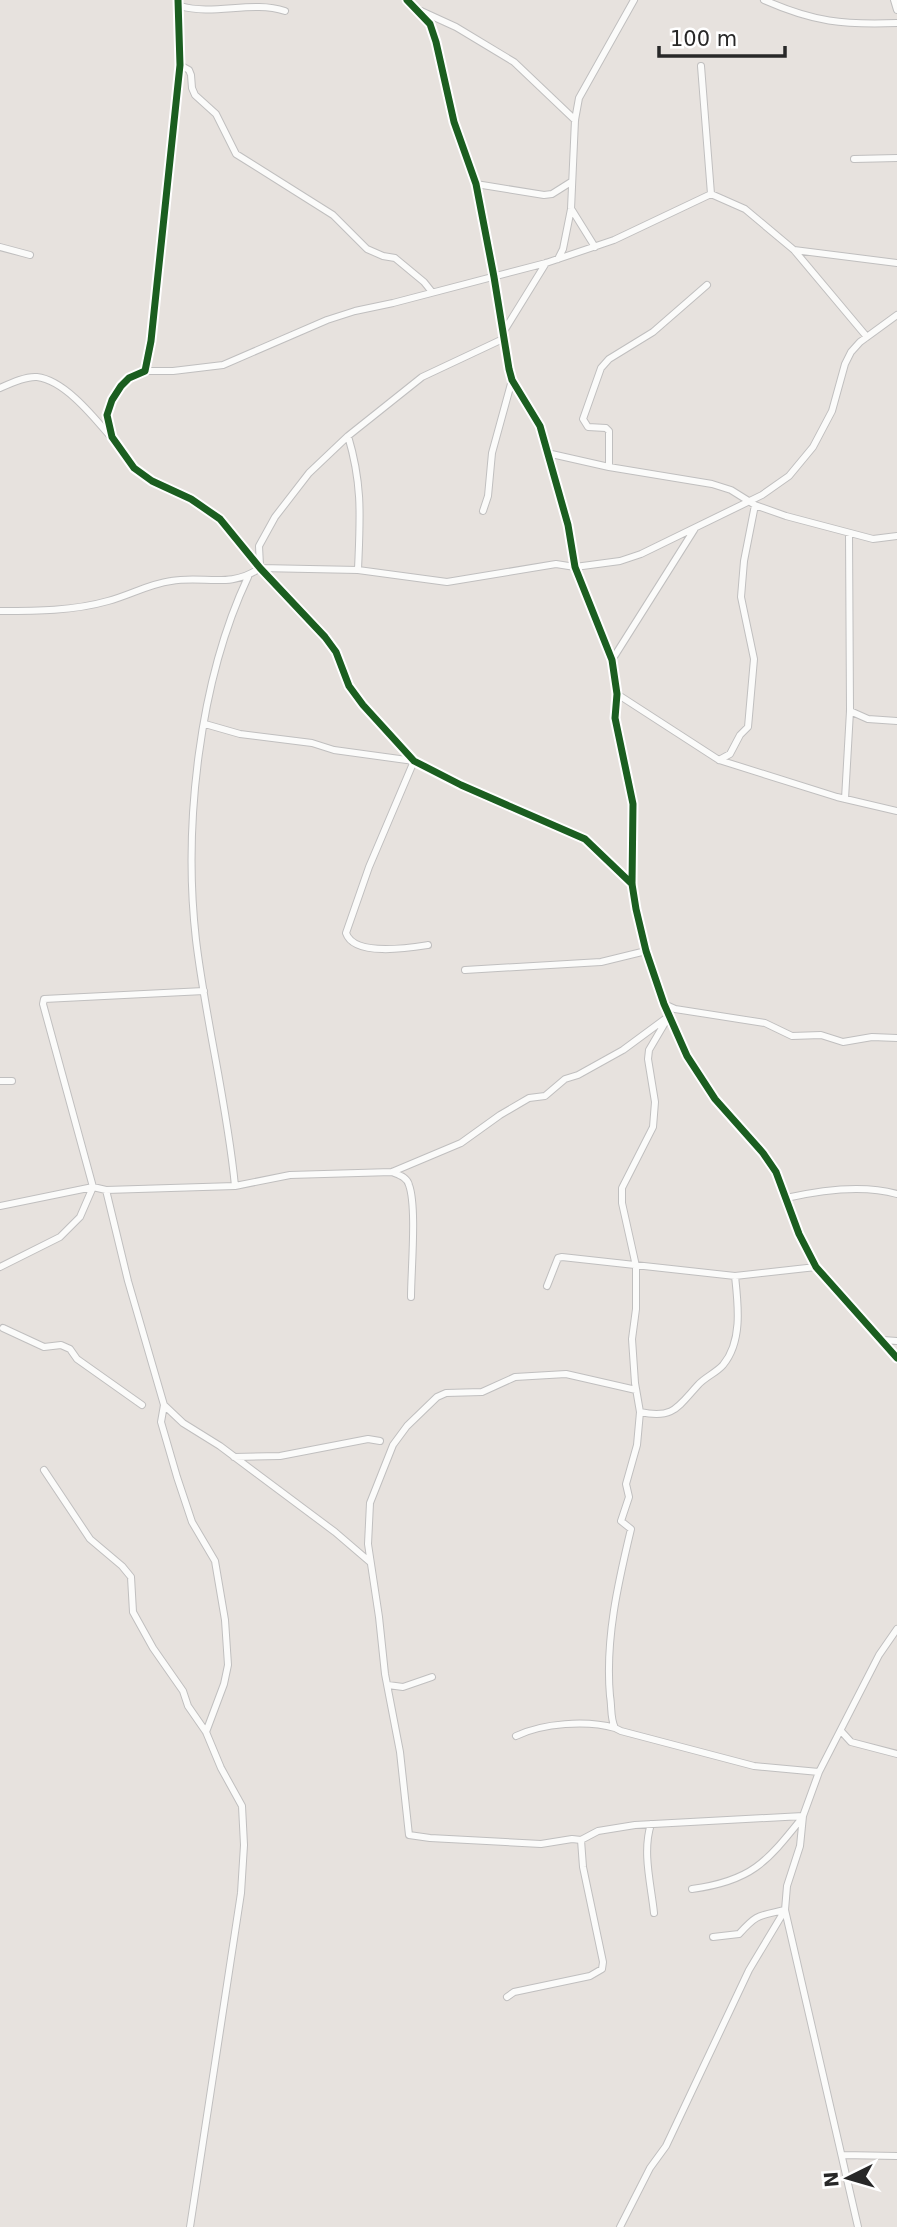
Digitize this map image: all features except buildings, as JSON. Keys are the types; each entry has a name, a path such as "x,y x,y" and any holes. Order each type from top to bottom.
{"street":[{"path":"226,7 230,0"},
{"path":"407,0 430,24 436,42 454,121 476,184 512,380 540,426 568,525 575,566 612,660 617,694 615,718 633,804 632,884 646,951 664,1004 687,1056 715,1099 763,1153 776,1172 799,1234 816,1267 897,1358"},
{"path":"558,259 563,249 571,209 575,120 579,98 634,0"},
{"path":"764,0 815,19 842,23 897,23"},
{"path":"894,0 897,10"},
{"path":"145,371 152,341 165,228 180,65 179,3 193,10 265,4 285,11"},
{"path":"420,11 456,27 514,62 575,120"},
{"path":"180,65 191,75 195,95 216,114 236,154 333,215 367,249 395,258 432,292"},
{"path":"701,66 711,194"},
{"path":"854,159 897,159"},
{"path":"476,184 552,194 571,181"},
{"path":"112,437 107,415 112,400 129,378 145,371 173,371 223,365 327,320 546,263 595,247 711,194 745,209 794,250 867,337"},
{"path":"571,209 595,247"},
{"path":"0,247 30,255"},
{"path":"794,250 897,263"},
{"path":"260,568 258,547 275,517 309,473 348,436 422,377 504,334 546,263"},
{"path":"609,467 609,430 588,427 583,419 601,368 609,359 653,332 707,285"},
{"path":"0,611 51,611 107,601 178,579 227,581 248,577 260,568 358,570 447,582 556,564 575,566 620,561 660,546 751,503 775,487 813,447 832,411 851,352 897,315"},
{"path":"0,388 35,377 53,381 90,412 135,468 152,481 191,499 220,519 260,568 325,637 336,652 349,686 414,761"},
{"path":"483,511 488,496 492,453 512,380"},
{"path":"348,436 356,461 361,495 358,570"},
{"path":"547,453 609,467 712,484 731,490 751,503 873,539 897,536"},
{"path":"719,760 730,754 740,735 748,727 754,659 741,597 751,503"},
{"path":"612,660 695,528"},
{"path":"845,799 850,711 849,533"},
{"path":"235,1186 230,1135 204,991 192,894 192,842 200,749 219,652 232,610 248,577"},
{"path":"617,694 719,760 845,799 897,811"},
{"path":"850,711 867,719 897,721"},
{"path":"205,723 251,736 312,743 334,750 414,761 461,785 585,839 632,884"},
{"path":"414,761 369,867 346,933 352,942 369,948 402,949 428,945"},
{"path":"465,970 601,962 646,951"},
{"path":"0,1267 61,1237 80,1217 93,1186 42,1001 48,997 204,991"},
{"path":"664,1004 675,1009 765,1023 792,1036 821,1035 843,1042 872,1037 897,1038"},
{"path":"0,1206 93,1186 106,1190 235,1186 290,1175 392,1172 447,1150 529,1098 545,1096 565,1079 578,1075 623,1050 669,1016"},
{"path":"615,1728 611,1717 609,1651 620,1573 631,1529 621,1521 629,1497 626,1484 637,1445 640,1412 632,1339 636,1309 636,1266 622,1203 622,1188 653,1127 655,1102 649,1050 669,1016"},
{"path":"0,1082 12,1081"},
{"path":"392,1172 409,1182 412,1205 411,1297"},
{"path":"106,1190 128,1281 164,1405 161,1422 177,1478 192,1522 215,1562 225,1620 228,1665 224,1684 206,1732"},
{"path":"786,1198 860,1190 883,1190 897,1194"},
{"path":"547,1286 558,1258 562,1257 735,1276 816,1267"},
{"path":"640,1412 654,1415 671,1413 701,1382 724,1364 735,1342 737,1327 735,1276"},
{"path":"3,1328 44,1347 61,1345 70,1349 77,1359 142,1405"},
{"path":"883,1340 897,1341"},
{"path":"636,1390 566,1374 515,1377 482,1392 455,1391 437,1397 407,1426 393,1445 370,1503 368,1544 400,1752 409,1835 541,1844 581,1840 598,1831 651,1824 803,1816"},
{"path":"164,1405 183,1423 335,1532 370,1562"},
{"path":"234,1457 280,1456 368,1439 380,1441"},
{"path":"44,1470 90,1539 131,1577 133,1612 153,1648 183,1690 188,1706 206,1732 221,1768 242,1806 244,1845 241,1893 190,2227"},
{"path":"858,2227 785,1910 787,1886 800,1846 803,1816 819,1772 879,1656 897,1629"},
{"path":"388,1685 402,1687 432,1677"},
{"path":"516,1736 567,1723 604,1724 754,1766 819,1772"},
{"path":"841,1731 851,1742 897,1754"},
{"path":"692,1889 735,1881 752,1872 766,1860 803,1816"},
{"path":"651,1824 647,1836 647,1851 654,1913"},
{"path":"507,1997 513,1992 590,1976 602,1969 603,1962 583,1867 581,1840"},
{"path":"713,1937 738,1934 748,1922 757,1917 785,1910"},
{"path":"621,2227 650,2168 666,2146 749,1970 785,1910"},
{"path":"842,2155 897,2156"}],"cycle path":[{"path":"178,0 180,65 151,341 145,371 129,378 112,400 107,415 112,437 134,468 152,481 191,499 220,519 260,568 325,637 336,652 349,686 414,761 461,785 585,839 632,884"},
{"path":"407,0 430,24 436,42 454,122 476,184 512,380 540,426 568,525 575,567 612,660 617,694 615,718 633,804 632,884 646,951 664,1004 687,1056 715,1099 763,1153 776,1172 799,1234 816,1267 897,1358"}]}
